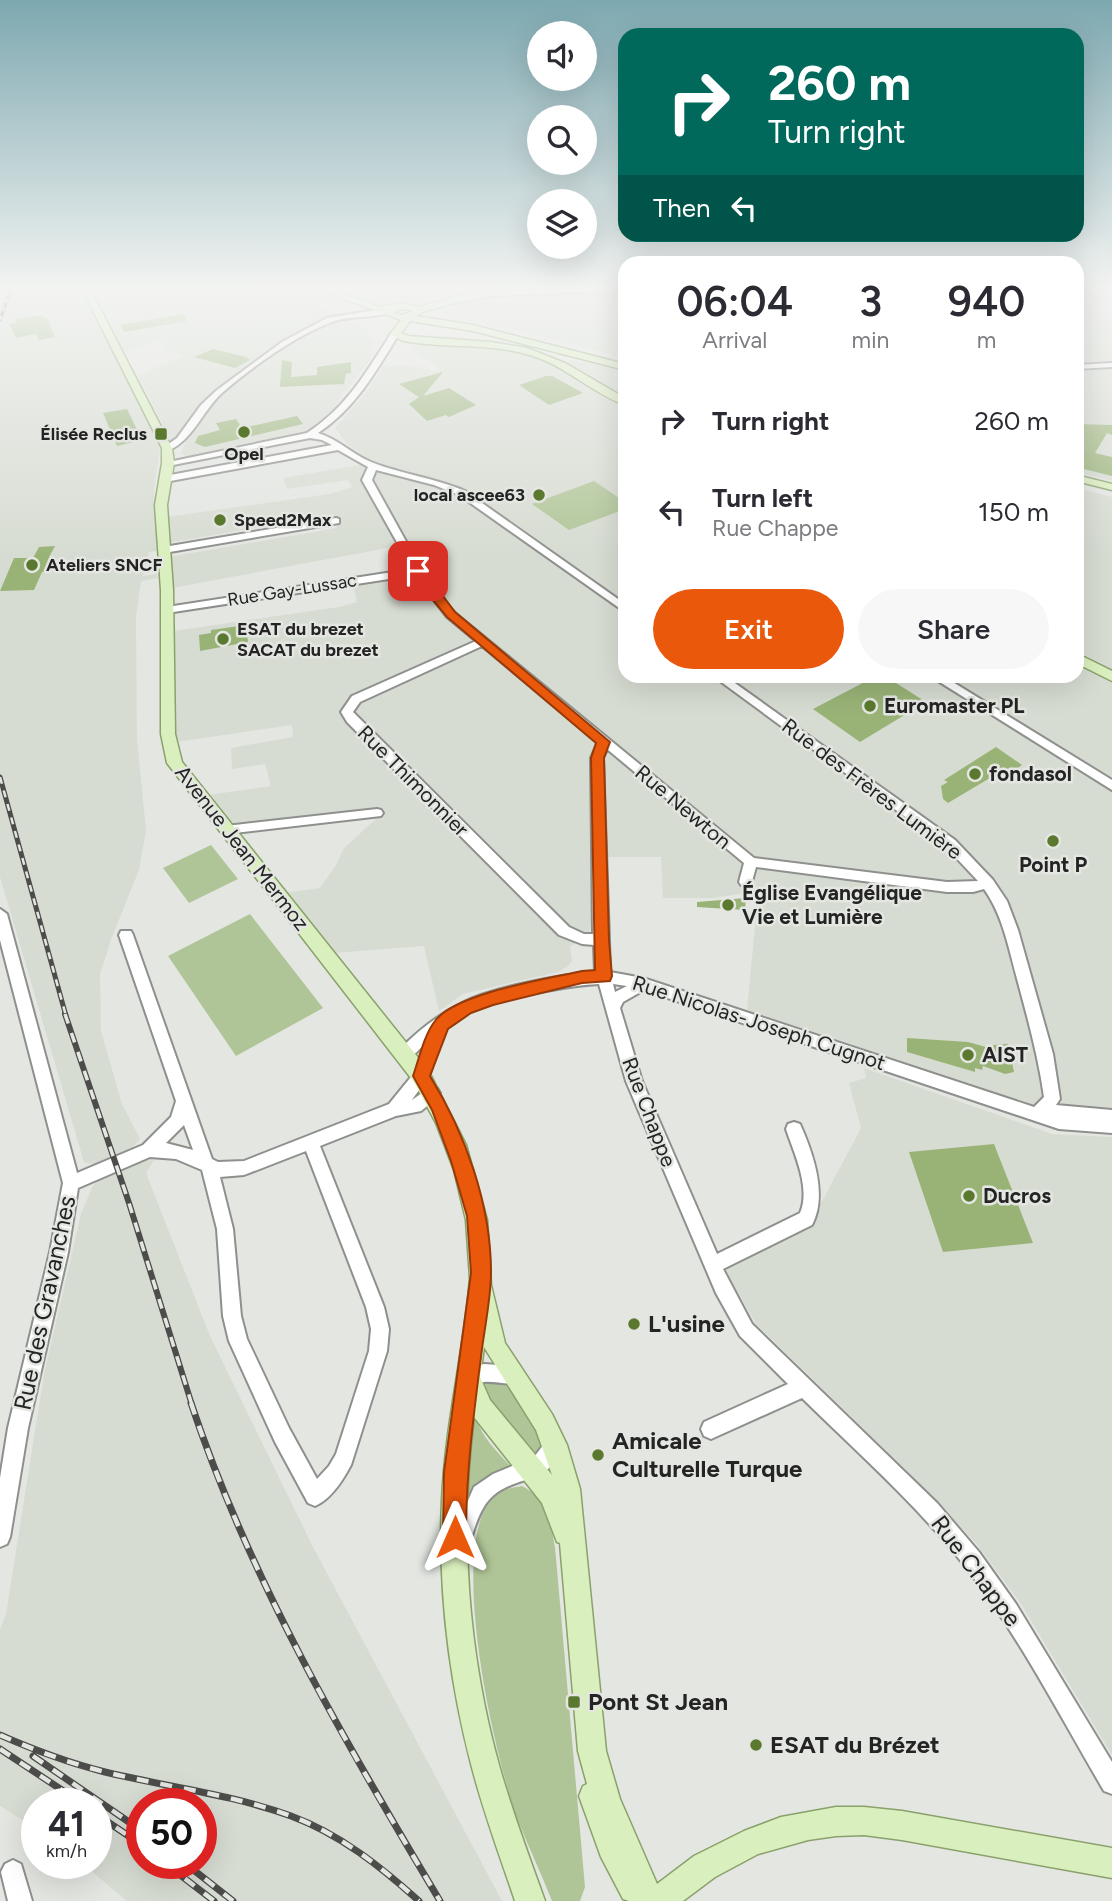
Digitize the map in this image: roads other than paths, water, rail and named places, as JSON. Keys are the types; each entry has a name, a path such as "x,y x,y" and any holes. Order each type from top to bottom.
{"main road":[{"path":"130,378 168,456"},
{"path":"582,378 618,398"},
{"name":"Avenue Jean Mermoz","path":"168,456 164,484 164,550 170,748 183,776 405,1053 426,1085 444,1118 477,1216 481,1273 455,1472 455,1551 465,1661 477,1728 493,1794 530,1901"},
{"path":"1084,482 1112,489"},
{"path":"1084,661 1112,677"},
{"path":"481,1273 492,1339 513,1375 532,1400 555,1445 568,1489 592,1751 588,1777 601,1823 630,1883 647,1901"},
{"path":"468,1378 482,1408 551,1495 572,1552"},
{"path":"660,1901 717,1858 753,1841 814,1824 866,1821 1112,1863"}],"street":[{"path":"168,456 201,410 238,378"},
{"path":"310,435 330,424 367,378"},
{"path":"329,439 327,433 330,424"},
{"path":"168,456 310,435 329,439 338,447 373,466 437,482 462,493 618,604"},
{"path":"164,484 338,447"},
{"path":"372,487 367,478 373,466"},
{"path":"164,484 276,468"},
{"path":"372,487 374,479 389,471"},
{"name":"Rue Newton","path":"372,487 436,599 483,642 751,862 947,887 973,887 988,883"},
{"path":"164,550 336,521"},
{"name":"Rue Gay-Lussac","path":"167,610 418,571"},
{"name":"Rue Thimonnier","path":"483,642 356,699 347,712 564,931 582,939 601,940"},
{"name":"Rue des Frères Lumière","path":"728,683 950,843 988,883 1000,901 1011,930 1051,1082 1065,1113"},
{"path":"947,683 1112,786"},
{"name":"Rue Chappe","path":"604,742 597,758 604,976 634,1081 712,1265 746,1330 930,1510 972,1559 1010,1611 1112,1783"},
{"path":"226,830 377,813"},
{"path":"746,881 751,862"},
{"path":"0,914 71,1183"},
{"path":"126,935 206,1163 225,1229 232,1316 238,1341 282,1435 315,1496 336,1473 344,1458 378,1351 380,1329 375,1307 311,1143"},
{"name":"Rue Nicolas-Joseph Cugnot","path":"390,1037 424,1033 466,1008 491,999 582,977 604,976 643,984 1059,1122 1112,1126"},
{"path":"613,1008 617,998 643,984"},
{"path":"415,1106 426,1085 442,1024"},
{"name":"Rue Nicolas-Joseph Cugnot","path":"405,1053 424,1033"},
{"path":"1036,1115 1052,1100 1051,1082"},
{"path":"395,1109 426,1085"},
{"path":"144,1152 178,1121 183,1101"},
{"path":"144,1152 164,1149 206,1163 216,1170 244,1168 395,1109 415,1106 444,1118"},
{"name":"Rue Nicolas-Joseph Cugnot","path":"1036,1115 1065,1113 1112,1117"},
{"path":"712,1265 806,1219 812,1213 813,1198 794,1129"},
{"name":"Rue des Gravanches","path":"0,1537 18,1428 59,1252 71,1183 144,1152"},
{"path":"468,1378 484,1374 513,1375"},
{"path":"711,1429 804,1387"},
{"path":"533,1471 550,1459 555,1445"},
{"name":"Avenue Jean Mermoz","path":"455,1551 479,1496 497,1480 533,1471"},
{"path":"13,1872 20,1901"}],"railway":[{"path":"0,777 66,1016"},
{"path":"65,1014 129,1203 192,1405"},
{"path":"191,1403 241,1533 302,1659 369,1781 440,1901"},
{"path":"0,1735 52,1756 92,1768 222,1796 268,1808 309,1823 359,1853 419,1901"},
{"path":"0,1749 59,1788"},
{"path":"33,1756 126,1820"},
{"path":"112,1825 126,1834"},
{"path":"185,1879 214,1901"},
{"path":"205,1879 233,1901"}],"place":[{"name":"Opel","path":"244,432"},
{"name":"Élisée Reclus","path":"161,434"},
{"name":"local ascee63","path":"539,495"},
{"name":"Speed2Max","path":"220,520"},
{"name":"Ateliers SNCF","path":"32,565"},
{"name":"ESAT du brezet SACAT du brezet","path":"223,639"},
{"name":"Euromaster PL","path":"870,706"},
{"name":"fondasol","path":"975,774"},
{"name":"Point P","path":"1053,841"},
{"name":"Église Evangélique Vie et Lumière","path":"728,905"},
{"name":"AIST","path":"968,1055"},
{"name":"Ducros","path":"969,1196"},
{"name":"L'usine","path":"634,1324"},
{"name":"Amicale Culturelle Turque","path":"598,1455"},
{"name":"Pont St Jean","path":"574,1702"},
{"name":"ESAT du Brézet","path":"756,1745"}]}
